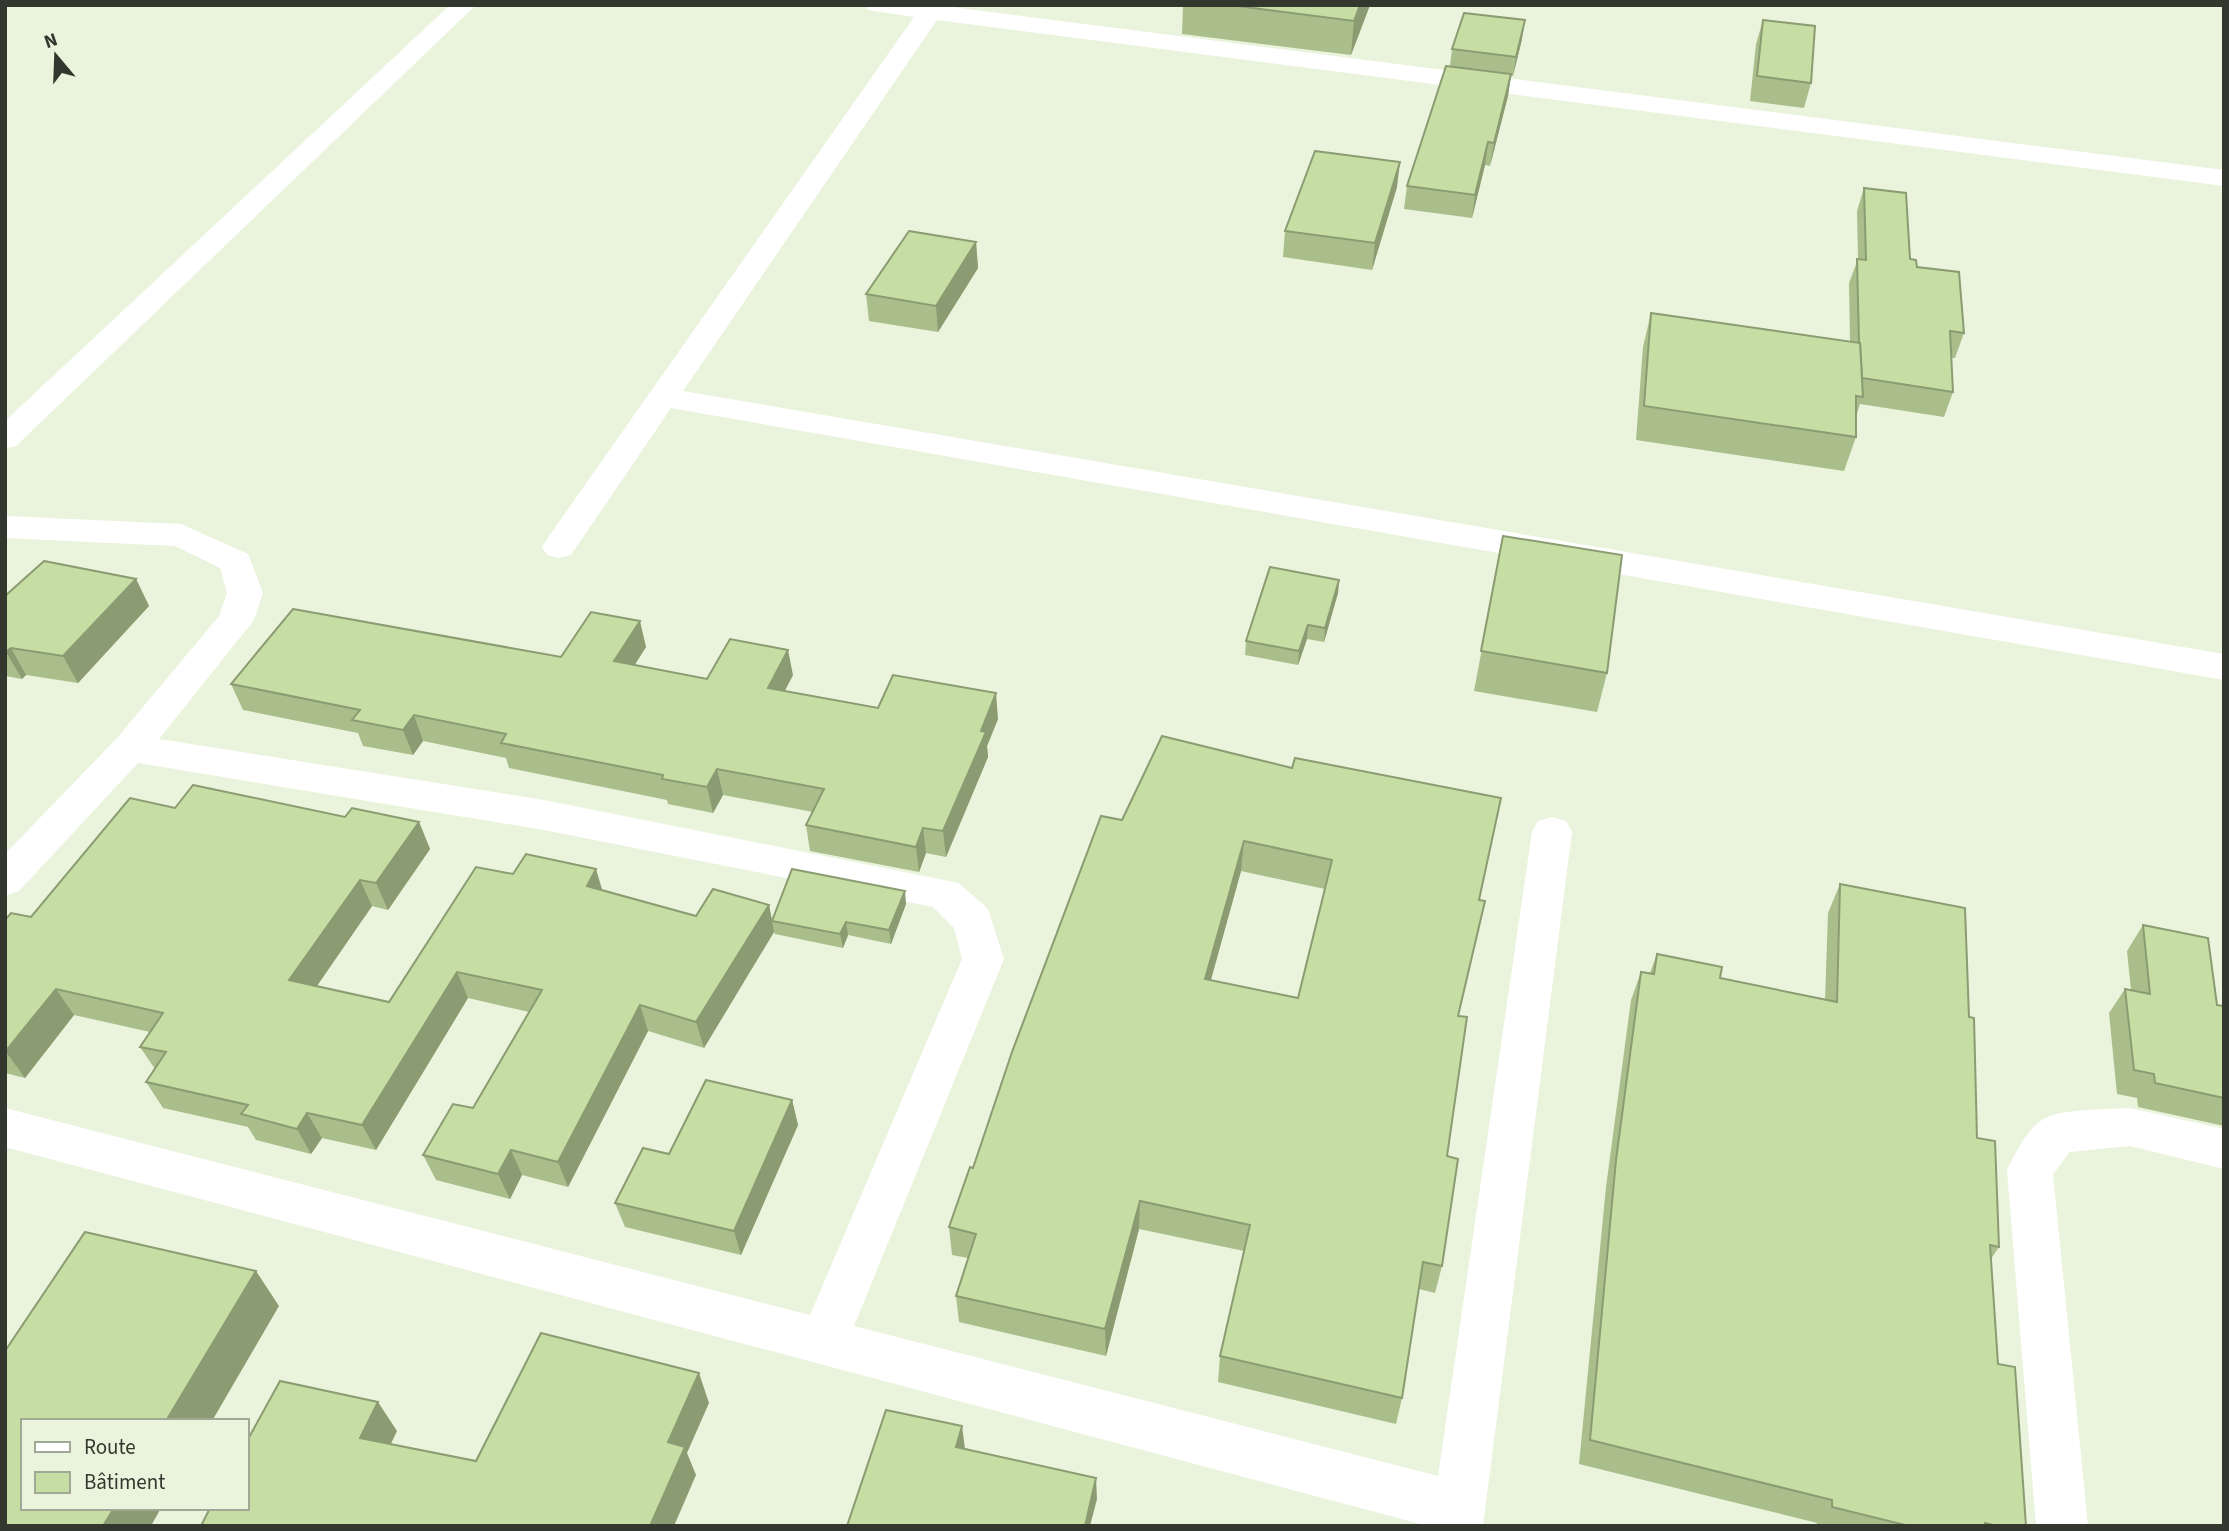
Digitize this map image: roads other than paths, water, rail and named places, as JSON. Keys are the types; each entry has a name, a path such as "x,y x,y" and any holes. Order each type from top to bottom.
{"street":[{"path":"5,439 464,5"},
{"path":"877,5 2224,178"},
{"path":"559,547 930,12"},
{"path":"662,397 2224,667"},
{"path":"5,527 181,535 236,562 245,593 236,620 130,748 5,880"},
{"path":"130,748 544,815 945,894 973,921 983,959 824,1339"},
{"path":"5,1127 824,1339 1458,1517 1552,832"},
{"path":"2062,1526 2030,1170 2057,1134 2130,1127 2224,1149"}]}
